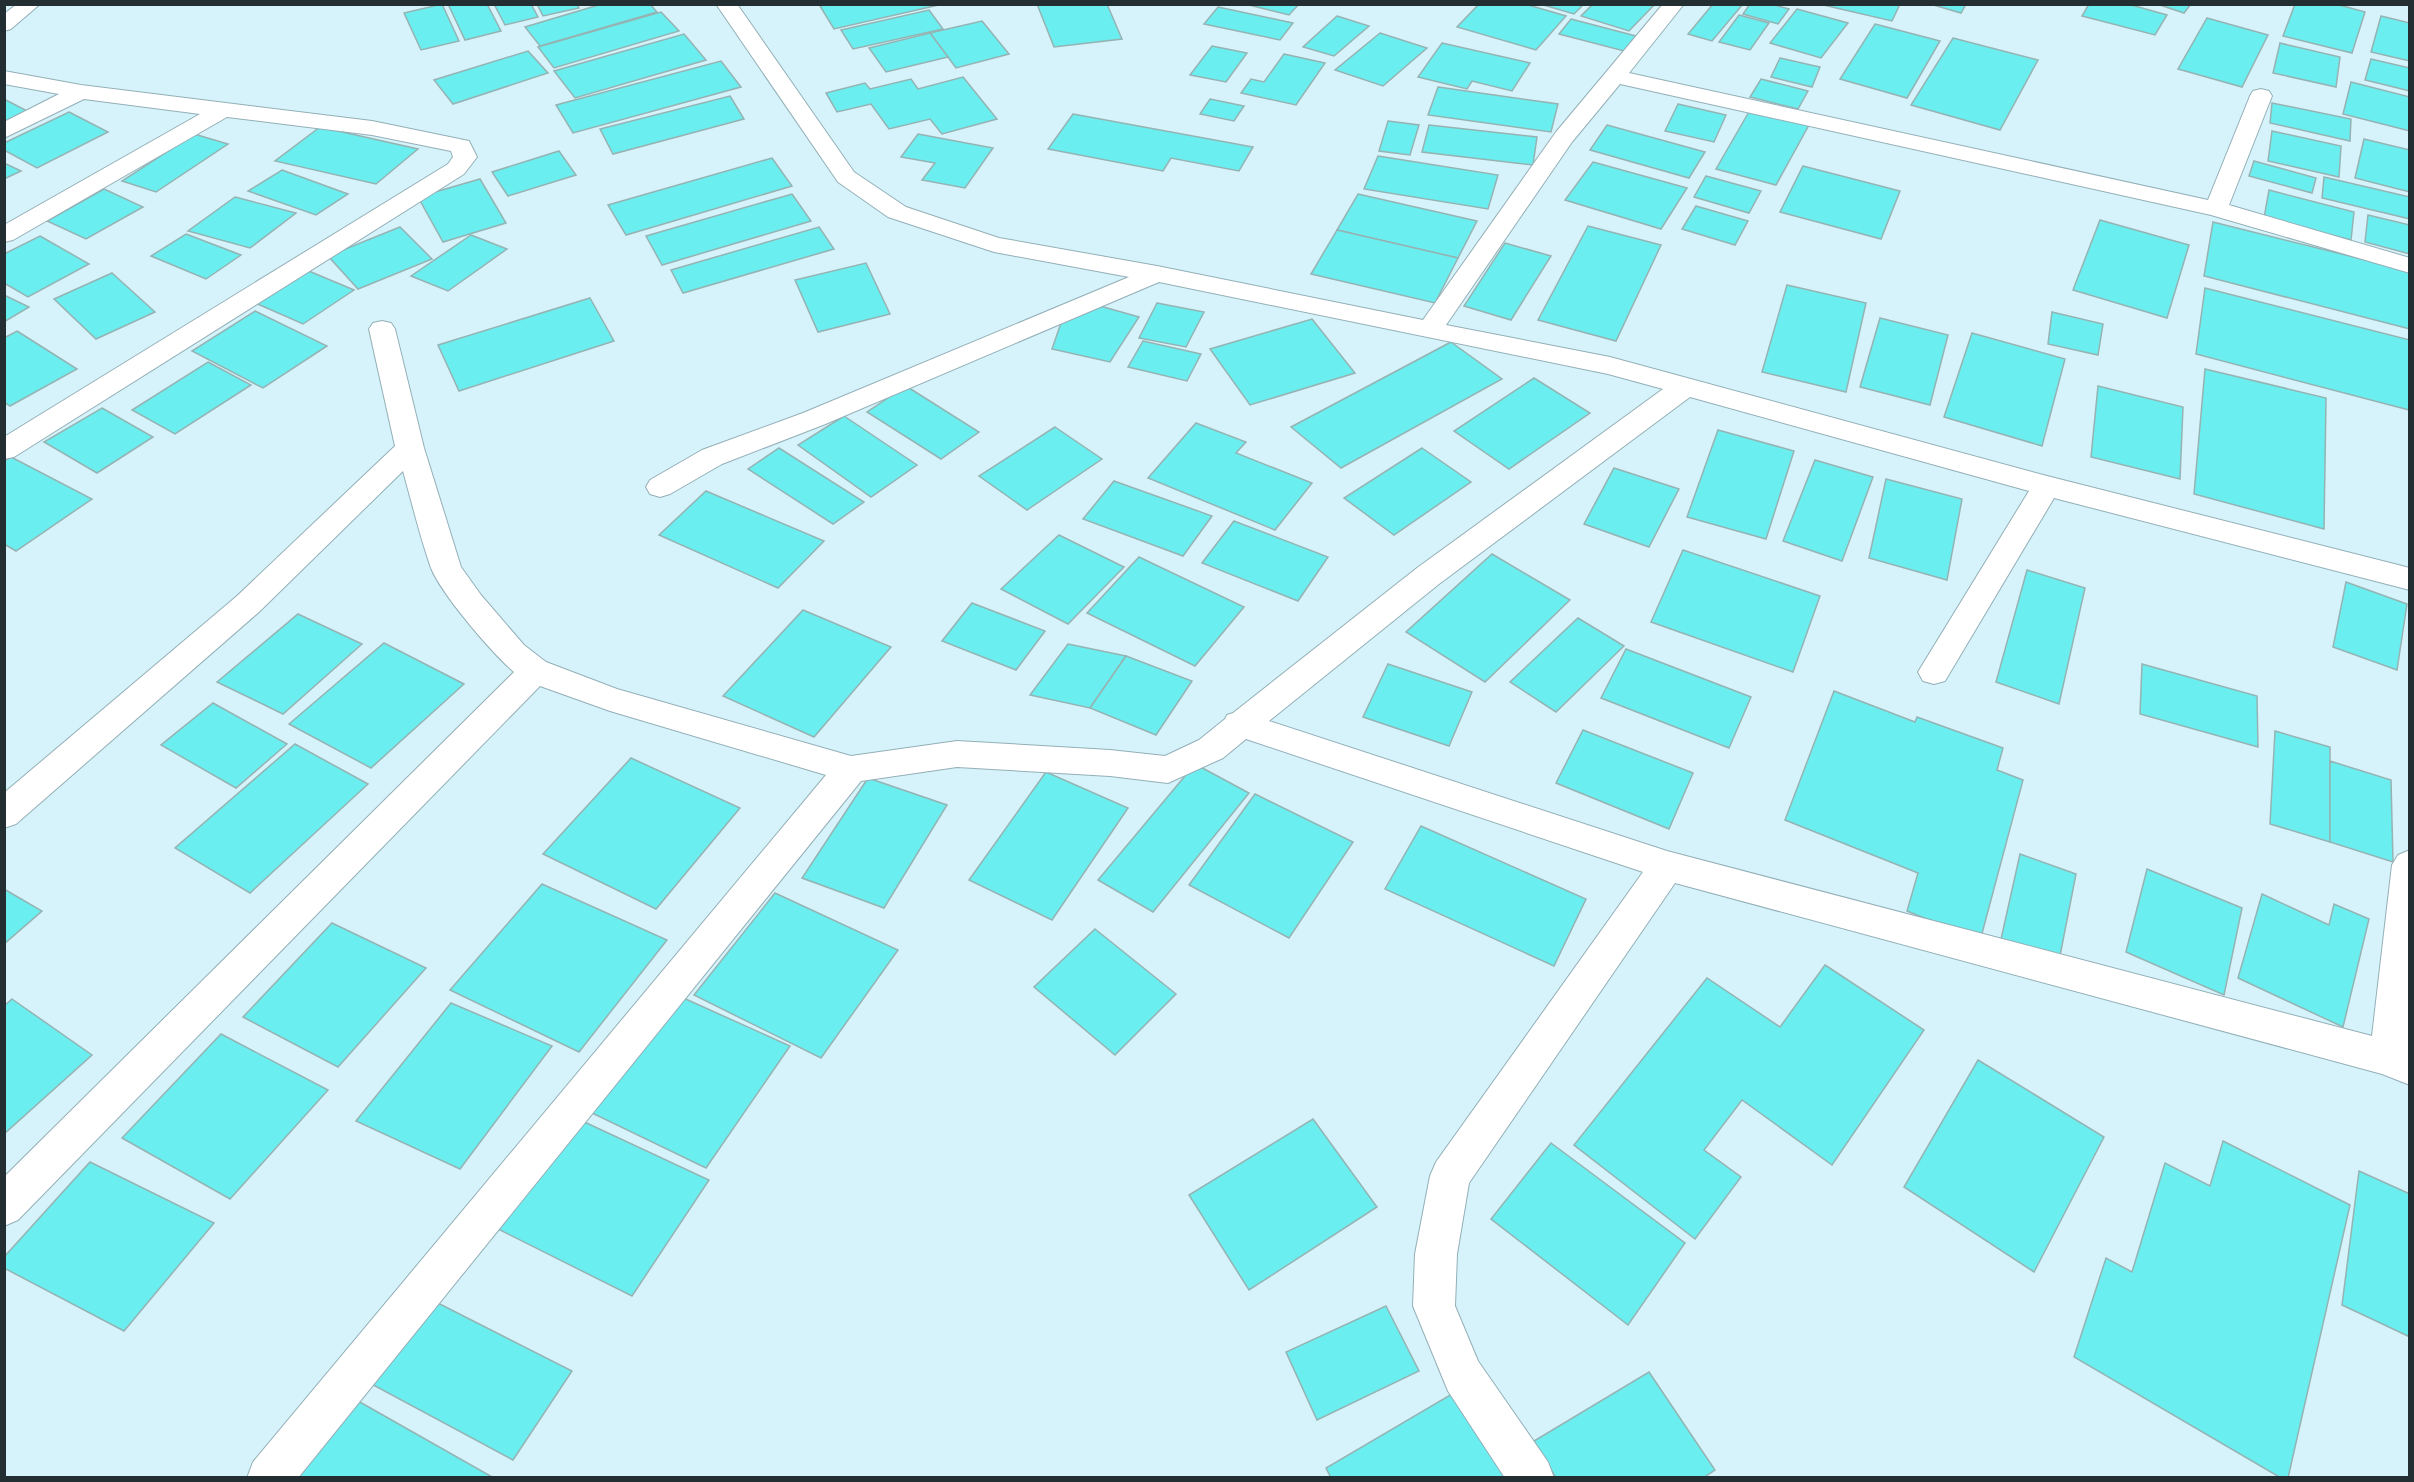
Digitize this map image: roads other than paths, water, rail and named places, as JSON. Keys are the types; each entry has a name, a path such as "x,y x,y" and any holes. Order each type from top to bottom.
{"street":[{"path":"4,25 30,4"},
{"path":"726,4 846,177 897,212 994,245 1157,274 1610,366 2047,486 2409,579"},
{"path":"1429,330 1564,137 1674,4"},
{"path":"1614,76 2216,209 2409,266"},
{"path":"4,77 81,92 372,128 460,147 465,157 456,169 4,450"},
{"path":"4,131 81,92"},
{"path":"2216,209 2261,96"},
{"path":"4,235 223,110"},
{"path":"660,487 712,457 813,419 1157,274"},
{"path":"382,329 410,448 447,570 470,603 513,653 535,671 610,699 851,769 957,754 1110,763 1168,770 1211,749 1239,724 1428,576 1686,386"},
{"path":"4,814 248,604 410,448"},
{"path":"1934,672 2047,486"},
{"path":"4,1206 535,671"},
{"path":"1239,724 1667,866 2399,1063 2409,865"},
{"path":"269,1478 851,769"},
{"path":"1532,1478 1463,1376 1434,1306 1436,1254 1450,1176 1667,866"}]}
